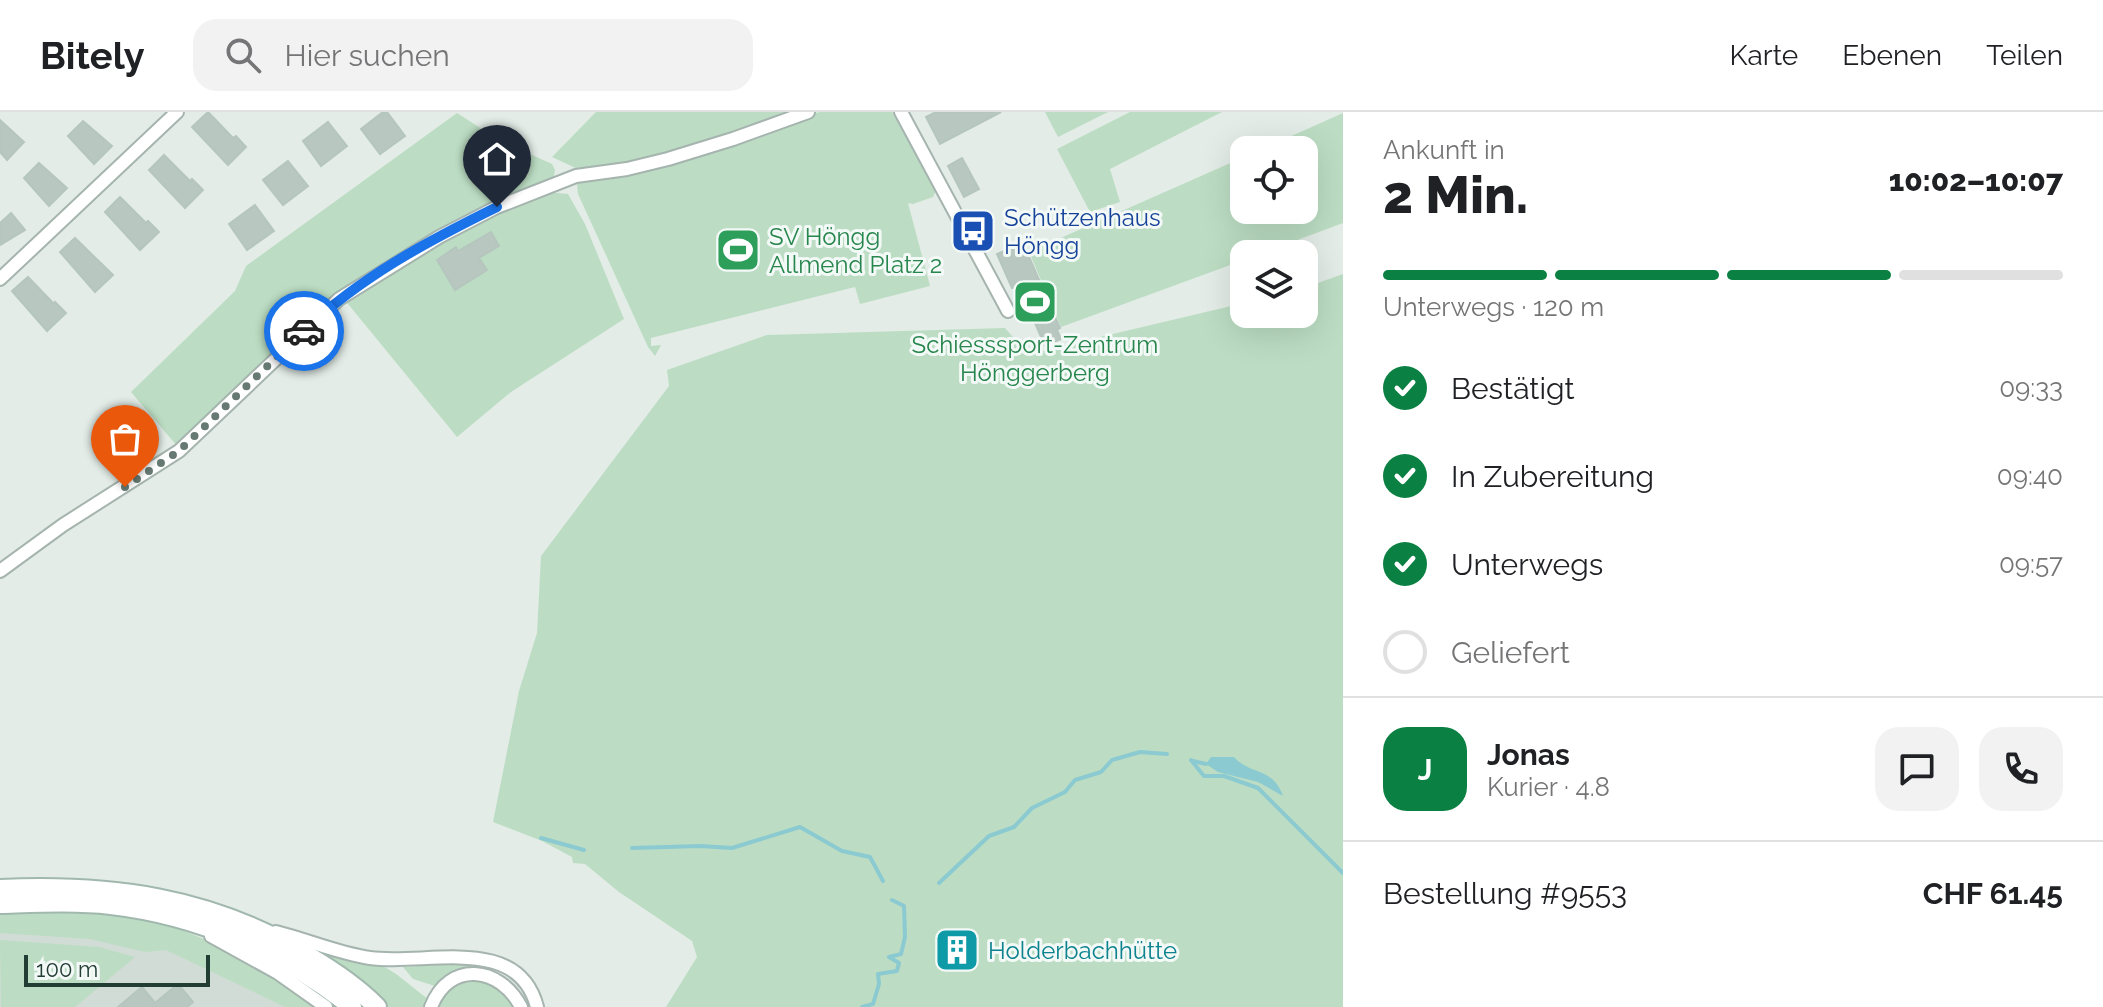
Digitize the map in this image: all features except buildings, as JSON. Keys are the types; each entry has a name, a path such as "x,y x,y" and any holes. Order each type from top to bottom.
{"street":[{"path":"0,279 177,112"},
{"path":"0,571 63,525 179,451 339,299 408,254 497,207 576,176 668,159 808,112"},
{"path":"901,112 1008,311"},
{"path":"0,889 53,886 141,893 175,900 334,951 370,958 392,961 474,958 493,961 517,973 527,983 537,1007"},
{"path":"0,904 62,902 112,905 180,919 256,946 316,980 352,1007"},
{"path":"180,919 278,973 326,1007"},
{"path":"250,925 329,969 377,1007"},
{"path":"431,1007 446,983 459,976 473,974 502,982 514,993 521,1007"}],"shaded area":[{"path":"0,912 149,921 175,928 297,976 342,1007 0,1007"}],"green space":[{"path":"596,112 803,112 667,157 582,171 552,157"},
{"path":"819,112 892,112 936,191 933,197 908,203 930,286 860,304 855,287 651,338 651,346 661,345 655,356 648,347 578,194 577,184 753,136"},
{"path":"1045,112 1108,112 1058,137"},
{"path":"1130,112 1222,112 1110,169 1120,202 1090,212 1057,149"},
{"path":"457,113 499,140 552,164 555,170 553,182 415,248 336,296 178,447 131,392 235,291 246,266"},
{"path":"1343,113 1343,223 1297,240 1230,240 1230,265 1061,327 1029,252 1230,163 1230,224 1318,224 1318,136 1291,136"},
{"path":"546,192 568,194 585,224 624,319 511,392 457,437 344,299 442,241"},
{"path":"1343,274 1343,1007 666,1007 697,957 692,941 619,892 585,864 573,863 572,857 542,841 493,822 519,691 537,633 541,556 669,386 667,370 767,335 1005,328 1028,354 1230,306 1230,328 1318,328 1318,283"},
{"path":"0,912 99,912 158,922 242,958 318,1007 285,1007 166,950 145,952 90,939 0,933"},
{"path":"0,940 99,947 135,957 75,1007 1,1007"},
{"path":"314,950 389,969 427,998 423,1007 388,1007 354,975"},
{"path":"472,963 490,967 453,972 435,986 413,979 403,967"},
{"path":"469,979 494,983 514,1007 438,1007 450,989"}],"water":[{"path":"1211,757 1234,757 1247,767 1267,775 1283,796 1258,782 1218,772 1206,764"}],"waterway":[{"path":"939,883 989,836 1014,827 1032,808 1065,792 1075,780 1101,772 1112,760 1140,752 1167,754"},
{"path":"1191,760 1204,776 1224,776 1258,788 1343,873"},
{"path":"1193,761 1206,764"},
{"path":"632,848 732,848 800,827 842,851 870,857 883,881"},
{"path":"541,838 584,850"},
{"path":"862,1007 873,1004 879,984 878,974 897,971 899,963 889,957 901,954 905,937 904,906 892,900"}],"way so far":[{"path":"125,487 179,451 304,331"}],"place":[{"name":"Schützenhaus Höngg","path":"973,231"},
{"name":"SV Höngg Allmend Platz 2","path":"738,250"},
{"name":"Schiesssport-Zentrum Hönggerberg","path":"1035,302"},
{"name":"Holderbachhütte","path":"957,950"}],"route":[{"path":"304,331 339,299 369,278 497,207"}]}
